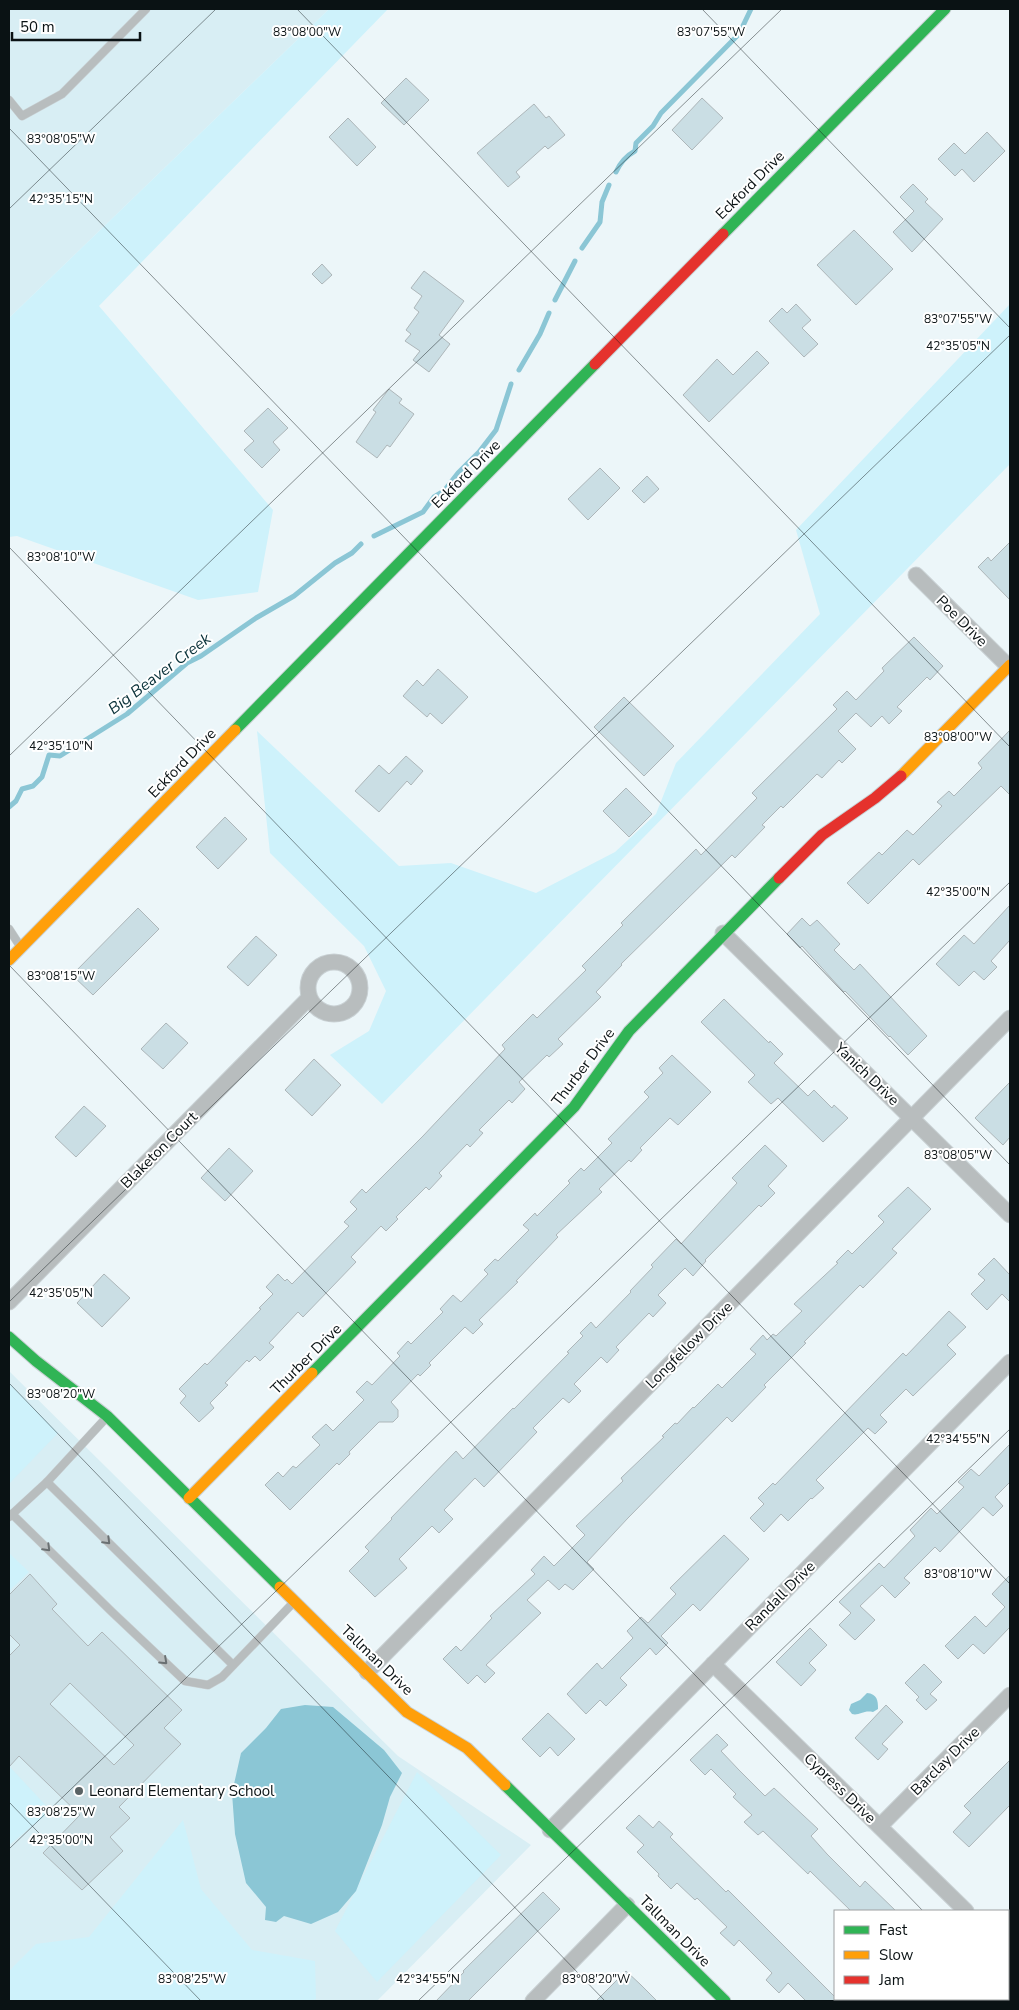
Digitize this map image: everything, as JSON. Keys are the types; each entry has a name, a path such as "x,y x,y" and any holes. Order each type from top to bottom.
{"street":[{"name":"Eckford Drive","path":"9,960 945,9"},
{"name":"Poe Drive","path":"916,575 1010,666"},
{"name":"Thurber Drive","path":"189,1498 574,1108 629,1031 723,933 822,835 896,781 1010,666"},
{"name":"Yanich Drive","path":"723,933 1010,1215"},
{"name":"Blaketon Court","path":"9,1302 309,998"},
{"name":"Longfellow Drive","path":"367,1672 1010,1018"},
{"name":"Tallman Drive","path":"9,1337 36,1362 107,1416 416,1719 446,1734 467,1748 725,2001"},
{"name":"Randall Drive","path":"550,1830 1010,1362"},
{"name":"Cypress Drive","path":"712,1664 965,1910"},
{"name":"Barclay Drive","path":"880,1826 1010,1695"},
{"path":"533,2001 627,1905"}],"lane":[{"path":"9,100 22,116 62,94 146,9"},
{"path":"9,930 21,948"},
{"path":"107,1416 47,1482 10,1515 185,1681 208,1685 222,1677 295,1601"},
{"path":"47,1482 233,1665"}],"shaded area":[{"path":"9,9 329,9 9,318"},
{"path":"329,9 388,9 99,306 273,510 258,592 198,600 17,536 9,537 9,318"},
{"path":"1010,304 1010,464 382,1104 330,1055 369,1031 386,991 364,946 270,853 257,731 399,866 451,863 536,893 615,852 656,814 676,763 820,614 796,530"},
{"path":"9,1371 398,1756 531,1845 377,2001 9,2001"},
{"path":"9,1383 58,1433 9,1484"},
{"path":"9,1553 29,1572 9,1591"},
{"path":"867,1693 876,1698 878,1709 873,1712 852,1714 849,1710 851,1704 860,1700"},
{"path":"305,1705 333,1707 384,1750 402,1773 390,1797 382,1825 356,1891 338,1912 311,1924 284,1916 276,1922 265,1920 266,1907 246,1883 235,1834 232,1793 241,1753 266,1728 281,1709"},
{"path":"9,1768 51,1811 9,1845"},
{"path":"417,1772 501,1855 377,1982 335,1931"},
{"path":"183,1820 201,1889 252,1950 315,1961 316,1999 310,2001 9,2001 9,1971 36,1944 89,1937"}],"building":[{"path":"406,78 429,100 404,125 381,103"},
{"path":"702,98 723,118 692,150 672,130"},
{"path":"534,104 546,118 549,116 565,135 548,149 545,146 516,172 520,177 508,187 477,153"},
{"path":"348,118 376,147 357,166 329,137"},
{"path":"987,132 1005,151 974,182 962,169 955,176 938,159 954,143 965,154"},
{"path":"913,184 928,199 925,202 943,219 912,252 893,232 914,211 900,197"},
{"path":"854,230 893,269 856,305 817,265"},
{"path":"322,264 332,275 322,284 312,274"},
{"path":"424,271 464,301 439,335 450,344 429,372 413,360 420,351 405,341 411,334 406,330 419,312 414,308 422,296 411,288"},
{"path":"796,304 811,320 802,328 818,344 804,357 769,321 782,308 787,313"},
{"path":"757,351 769,363 709,422 683,395 717,359 733,375"},
{"path":"389,389 402,399 399,403 414,414 390,447 387,445 377,458 356,442 376,412 373,410"},
{"path":"268,408 288,428 273,442 280,450 262,468 244,450 254,441 244,431"},
{"path":"600,468 620,488 588,520 568,499"},
{"path":"647,476 659,489 644,503 632,491"},
{"path":"1010,542 1010,600 978,567 988,557 991,561"},
{"path":"914,637 943,666 930,680 927,677 897,707 902,711 889,724 882,716 871,727 856,713 838,731 856,749 842,763 839,760 822,778 817,774 783,808 781,806 762,825 765,827 735,858 732,855 621,964 596,992 601,997 558,1039 563,1044 549,1057 547,1055 519,1082 525,1089 512,1103 509,1100 479,1130 483,1133 470,1147 467,1144 439,1173 442,1176 429,1190 426,1187 396,1217 398,1219 386,1231 381,1226 351,1257 356,1262 303,1317 298,1312 269,1343 274,1347 260,1361 255,1356 249,1362 247,1360 225,1383 228,1385 210,1403 214,1408 199,1422 180,1403 186,1396 179,1389 205,1363 207,1365 261,1309 259,1308 273,1294 266,1287 278,1274 285,1281 287,1279 292,1284 349,1226 344,1222 357,1209 350,1202 362,1189 366,1193 505,1049 502,1045 533,1014 537,1018 586,970 582,966 623,925 621,923 696,849 701,855 757,798 752,793 837,709 833,705 847,691 856,700 884,671 882,668"},
{"path":"438,669 468,697 442,724 430,713 427,717 403,696 417,680 423,686"},
{"path":"624,697 674,746 644,776 594,727"},
{"path":"1010,730 1010,795 1001,786 919,865 913,859 868,904 847,883 879,852 882,855 907,830 913,835 942,806 937,802 949,791 954,796 982,768 978,763"},
{"path":"406,756 423,771 411,785 407,781 379,812 355,791 379,765 389,774"},
{"path":"626,788 652,814 629,837 603,811"},
{"path":"225,817 247,839 218,869 196,847"},
{"path":"1010,905 1010,940 991,961 997,967 984,980 974,971 959,986 936,964 964,935 974,944"},
{"path":"138,908 159,929 93,995 72,975"},
{"path":"802,918 810,926 817,920 840,944 834,950 854,970 860,964 927,1036 908,1055 844,992 802,946 800,948 787,934"},
{"path":"256,936 277,955 248,986 227,967"},
{"path":"724,999 769,1043 770,1041 783,1054 774,1063 808,1096 814,1090 832,1108 834,1105 848,1118 823,1142 778,1098 771,1104 748,1082 755,1075 701,1022"},
{"path":"166,1023 188,1043 163,1069 141,1049"},
{"path":"672,1055 711,1092 678,1125 670,1118 640,1148 642,1150 631,1162 629,1160 599,1189 602,1192 556,1235 558,1237 516,1281 518,1282 479,1320 483,1324 473,1334 465,1327 429,1363 431,1365 420,1376 418,1374 391,1402 398,1410 398,1417 393,1422 379,1422 349,1452 350,1454 339,1465 337,1463 290,1510 265,1485 278,1472 283,1477 293,1466 296,1468 320,1445 312,1437 326,1424 333,1431 364,1400 356,1392 367,1381 372,1385 400,1356 397,1353 408,1341 411,1344 443,1312 440,1309 453,1295 461,1302 488,1274 484,1270 495,1259 498,1261 529,1230 523,1225 535,1213 537,1216 570,1183 568,1181 581,1168 584,1171 612,1143 608,1139 649,1097 644,1092 663,1073 659,1068"},
{"path":"314,1059 341,1085 312,1116 285,1090"},
{"path":"1010,1082 1010,1137 1003,1145 975,1118"},
{"path":"84,1106 106,1126 76,1157 55,1137"},
{"path":"765,1145 787,1166 768,1186 775,1193 761,1207 759,1205 705,1260 693,1276 685,1268 658,1295 666,1303 653,1317 649,1313 616,1347 619,1350 607,1363 601,1357 574,1384 581,1391 569,1403 563,1398 533,1428 537,1432 484,1487 475,1478 444,1510 453,1519 439,1533 432,1526 399,1559 407,1568 375,1597 349,1571 369,1551 365,1547 456,1451 463,1459 514,1409 569,1353 567,1352 583,1336 580,1333 591,1322 596,1328 631,1292 653,1267 651,1265 676,1239 681,1244 737,1183 732,1178"},
{"path":"229,1148 253,1171 225,1201 201,1178"},
{"path":"908,1187 931,1209 892,1249 897,1253 863,1288 860,1285 804,1342 806,1343 764,1385 766,1387 732,1422 727,1417 628,1518 587,1562 594,1569 573,1590 565,1584 559,1590 548,1580 527,1600 541,1613 486,1665 495,1673 485,1683 477,1675 468,1684 443,1659 456,1646 461,1651 492,1618 490,1616 535,1574 531,1570 544,1556 554,1566 585,1535 576,1526 623,1481 621,1478 664,1437 662,1436 675,1423 677,1424 718,1384 722,1388 756,1354 750,1349 763,1335 767,1340 773,1334 776,1336 802,1311 794,1304 838,1263 836,1262 848,1250 852,1254 884,1222 878,1216"},
{"path":"994,1258 1010,1275 1010,1302 1002,1294 987,1310 971,1294 985,1280 978,1274"},
{"path":"104,1274 130,1298 102,1327 77,1303"},
{"path":"949,1311 966,1327 947,1345 956,1354 913,1396 906,1389 880,1415 887,1422 875,1434 868,1428 816,1480 824,1488 788,1521 781,1514 764,1532 750,1518 764,1504 758,1498 773,1483 775,1485 903,1353 906,1356"},
{"path":"1010,1444 1010,1482 995,1497 1003,1506 993,1516 983,1507 940,1552 935,1547 904,1578 910,1583 895,1598 882,1585 860,1606 875,1620 855,1640 839,1625 851,1613 839,1602 879,1563 884,1568 915,1536 910,1530 931,1508 937,1514 964,1487 958,1482 971,1469 979,1476"},
{"path":"724,1535 749,1559 700,1611 693,1604 661,1636 668,1643 656,1655 650,1648 620,1678 627,1685 606,1706 600,1700 586,1714 567,1694 597,1663 602,1669 633,1638 627,1631 641,1617 648,1623 676,1594 670,1588"},
{"path":"30,1574 57,1604 52,1609 88,1646 102,1632 182,1710 164,1728 181,1744 119,1807 130,1818 110,1837 123,1851 82,1890 43,1853 80,1815 19,1756 9,1767 9,1656 20,1645 9,1634 9,1595","holes":["70,1683 134,1745 114,1765 50,1704"]},
{"path":"1010,1575 1010,1627 984,1654 973,1644 958,1659 945,1646 975,1616 986,1627 1005,1607 992,1594"},
{"path":"810,1628 827,1645 809,1663 816,1670 801,1686 776,1662"},
{"path":"924,1664 942,1682 930,1694 937,1700 926,1710 916,1700 919,1697 905,1683"},
{"path":"886,1705 903,1722 882,1744 888,1749 878,1760 855,1738"},
{"path":"548,1713 575,1739 558,1756 550,1747 540,1757 522,1739"},
{"path":"717,1734 728,1745 721,1751 765,1796 774,1788 818,1829 811,1836 827,1854 860,1887 865,1881 895,1910 850,1910 810,1871 808,1874 763,1831 758,1835 744,1822 752,1815 733,1797 736,1794 711,1769 705,1775 690,1760"},
{"path":"1010,1760 1010,1805 969,1847 953,1832 971,1813 964,1806"},
{"path":"639,1815 653,1828 659,1821 673,1834 670,1837 726,1892 728,1890 834,1996 834,2000 839,2001 806,2001 788,1983 779,1993 766,1980 772,1973 739,1940 734,1946 720,1933 727,1927 697,1898 695,1900 677,1883 671,1889 658,1876 659,1874 637,1852 644,1845 626,1828"},
{"path":"543,1892 560,1909 468,2001 436,2001 463,1971"},
{"path":"626,1971 641,1985 657,2001 596,2001"}],"waterway":[{"name":"Big Beaver Creek","path":"616,172 624,160 635,151 636,143 653,126 661,113 739,34 751,9"},
{"name":"Big Beaver Creek","path":"582,248 600,222 602,202 609,185"},
{"name":"Big Beaver Creek","path":"555,300 575,261"},
{"name":"Big Beaver Creek","path":"519,370 540,334 549,313"},
{"name":"Big Beaver Creek","path":"374,536 423,512 434,497 444,491 496,430 511,384"},
{"name":"Big Beaver Creek","path":"9,807 16,801 22,789 33,786 42,777 49,755 60,756 127,714 187,663 201,656 256,618 294,596 335,563 352,553 361,544"}],"traffic: fast":[{"path":"723,234 945,9"},
{"path":"235,730 595,364"},
{"path":"312,1373 574,1107 629,1031 779,878"},
{"path":"9,1337 36,1361 107,1416 280,1587"},
{"path":"505,1785 725,2001"}],"traffic: slow":[{"path":"901,776 1010,665"},
{"path":"9,960 235,730"},
{"path":"189,1498 312,1373"},
{"path":"280,1587 407,1712 467,1748 505,1785"}],"traffic: jam":[{"path":"595,364 723,234"},
{"path":"779,878 822,835 875,798 901,776"}],"place":[{"name":"Leonard Elementary School","path":"79,1791"}]}
